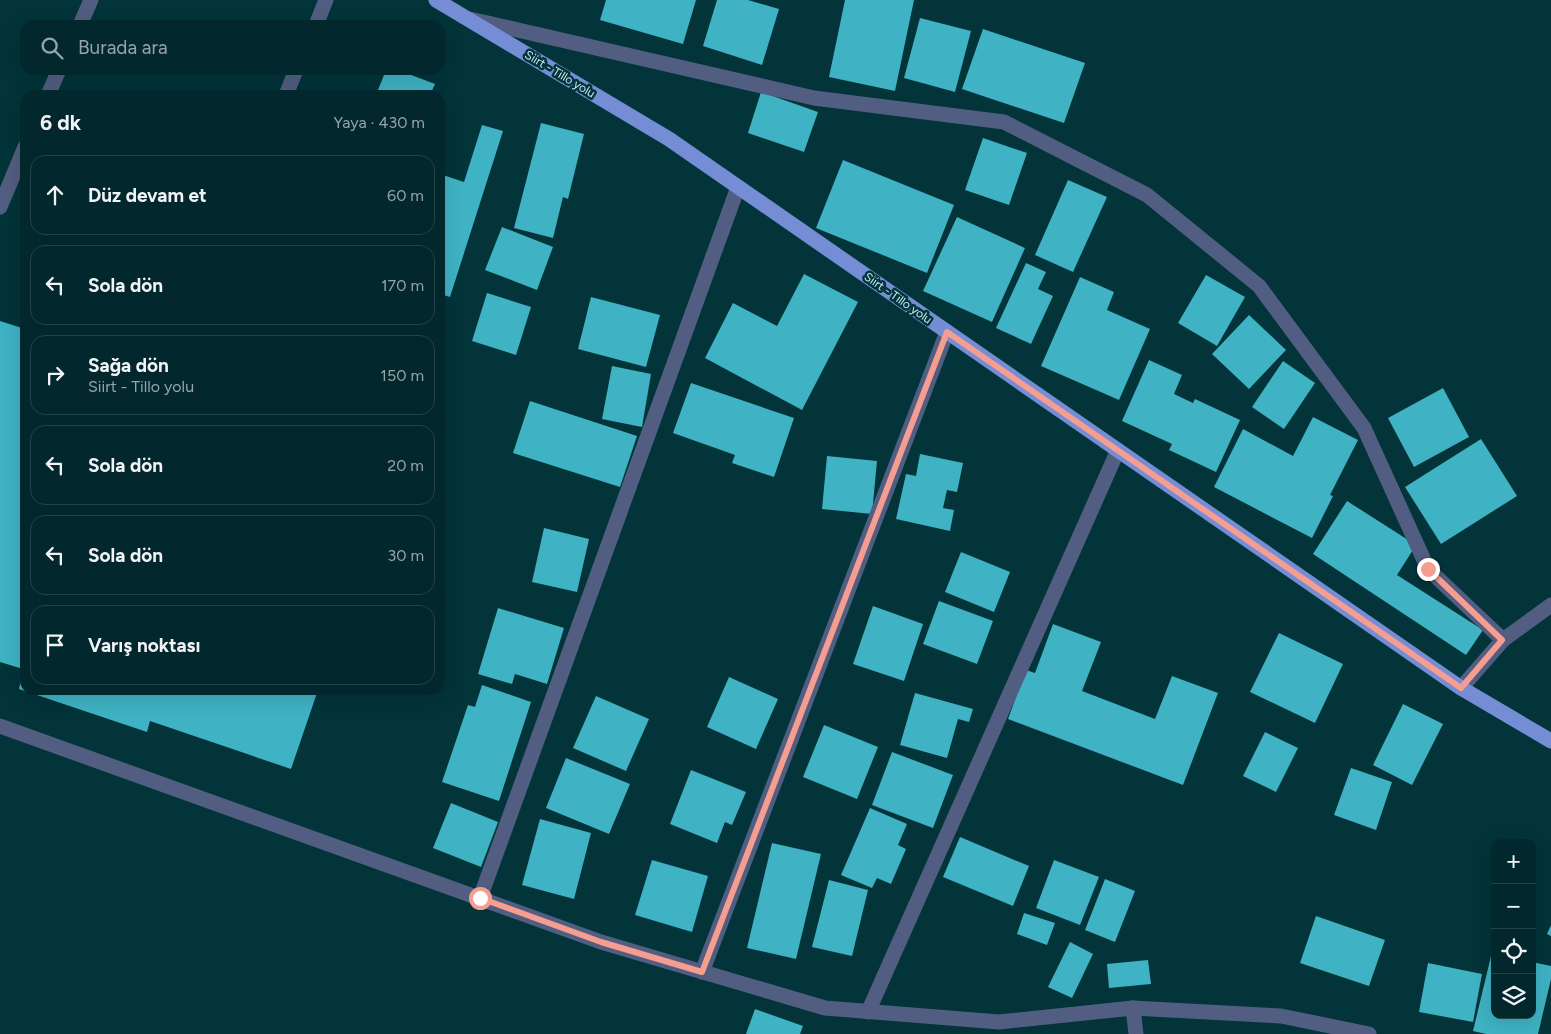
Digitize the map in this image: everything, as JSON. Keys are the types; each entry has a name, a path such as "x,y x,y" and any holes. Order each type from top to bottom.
{"main road":[{"name":"Siirt - Tillo yolu","path":"436,0 669,139 1461,688 1551,741"}],"street":[{"path":"82,20 91,0"},
{"path":"318,20 326,0"},
{"path":"466,18 814,98 1004,122 1148,195 1259,286 1364,428 1428,569 1502,640"},
{"path":"50,90 57,75"},
{"path":"288,90 294,75"},
{"path":"0,207 20,159"},
{"path":"480,898 738,187"},
{"path":"702,972 947,332"},
{"path":"868,1012 1118,450"},
{"path":"1461,688 1502,640 1551,605"},
{"path":"0,726 601,942 825,1008 999,1022 1133,1008 1281,1016 1369,1034"},
{"path":"1133,1008 1136,1034"}],"building":[{"path":"606,0 696,0 683,44 600,20"},
{"path":"717,0 748,0 779,9 762,65 703,46"},
{"path":"845,0 914,0 895,91 829,77"},
{"path":"920,18 971,31 955,92 904,78"},
{"path":"983,29 1085,63 1064,123 962,89"},
{"path":"384,75 411,75 435,84 432,90 378,90"},
{"path":"761,92 818,112 804,152 748,133"},
{"path":"541,123 584,134 568,199 563,197 553,238 514,228"},
{"path":"482,125 503,131 450,297 445,296 445,176 464,182"},
{"path":"983,138 1027,153 1009,205 965,190"},
{"path":"843,160 954,205 927,273 816,228"},
{"path":"1068,180 1107,197 1073,272 1035,255"},
{"path":"957,217 1025,248 992,322 923,291"},
{"path":"502,227 553,247 537,290 485,270"},
{"path":"1026,263 1046,272 1038,289 1053,296 1031,344 996,328"},
{"path":"804,274 858,302 802,410 705,358 733,303 777,326"},
{"path":"1206,275 1245,297 1217,346 1178,323"},
{"path":"1080,277 1114,292 1107,310 1150,329 1119,400 1041,366"},
{"path":"487,293 531,307 516,355 472,341"},
{"path":"591,297 660,315 646,367 578,349"},
{"path":"1249,315 1286,350 1249,389 1212,354"},
{"path":"0,321 20,327 20,668 0,662"},
{"path":"1149,360 1182,375 1174,394 1193,403 1195,399 1240,420 1216,472 1169,450 1172,444 1122,421"},
{"path":"1283,361 1315,383 1284,429 1252,407"},
{"path":"612,366 651,374 642,427 602,419"},
{"path":"691,383 794,418 774,477 732,463 735,455 673,433"},
{"path":"1443,388 1469,437 1414,467 1388,418"},
{"path":"530,401 637,436 620,487 513,453"},
{"path":"1313,417 1358,440 1330,495 1333,496 1312,538 1214,487 1243,429 1293,456"},
{"path":"1481,439 1517,496 1441,544 1405,487"},
{"path":"920,454 963,463 957,492 947,490 943,508 954,510 950,531 896,519 906,474 916,476"},
{"path":"827,456 877,461 872,514 822,509"},
{"path":"1347,501 1416,545 1397,575 1483,630 1466,655 1313,554"},
{"path":"544,528 589,539 577,592 532,582"},
{"path":"961,552 1010,572 994,612 945,592"},
{"path":"939,601 993,621 977,664 923,644"},
{"path":"873,606 923,624 904,681 853,664"},
{"path":"498,608 564,628 547,684 515,674 512,684 478,674"},
{"path":"1053,624 1101,642 1082,691 1155,719 1172,676 1218,693 1183,785 1008,719 1026,670 1035,673"},
{"path":"1279,633 1343,664 1315,723 1250,692"},
{"path":"729,677 778,699 756,749 707,727"},
{"path":"482,685 531,702 499,801 442,782 468,705 475,707"},
{"path":"915,693 973,709 969,722 958,719 947,758 900,745"},
{"path":"37,695 316,695 291,769 150,721 147,732"},
{"path":"596,696 649,719 626,771 573,748"},
{"path":"1403,704 1443,724 1412,785 1373,765"},
{"path":"824,725 878,747 857,799 803,777"},
{"path":"1265,732 1298,748 1276,792 1243,776"},
{"path":"892,752 953,775 933,828 872,805"},
{"path":"566,758 630,784 609,834 546,808"},
{"path":"1351,768 1392,782 1376,830 1334,815"},
{"path":"691,770 746,792 732,825 725,822 717,843 670,824"},
{"path":"451,803 498,822 481,867 433,848"},
{"path":"870,808 907,824 898,845 906,849 891,884 877,878 872,888 841,875"},
{"path":"540,819 591,833 574,899 522,885"},
{"path":"960,837 1029,866 1013,906 943,877"},
{"path":"772,843 821,854 796,959 747,948"},
{"path":"652,860 708,876 692,932 635,915"},
{"path":"1054,860 1099,877 1080,925 1036,908"},
{"path":"1105,879 1135,891 1115,942 1085,930"},
{"path":"829,880 868,890 852,956 812,947"},
{"path":"1024,913 1055,923 1047,945 1017,934"},
{"path":"1316,916 1385,940 1369,986 1300,963"},
{"path":"1551,925 1551,936 1547,934"},
{"path":"1070,942 1093,954 1072,998 1048,987"},
{"path":"1491,956 1491,1019 1536,1019 1536,963 1551,966 1551,979 1538,1034 1486,1034 1473,1031"},
{"path":"1148,960 1151,984 1109,988 1107,964"},
{"path":"1428,963 1482,974 1473,1022 1419,1012"},
{"path":"755,1009 803,1026 800,1034 746,1034"}],"route":[{"path":"480,898 601,942 702,972 947,332 1461,688 1502,640 1428,569"}]}
